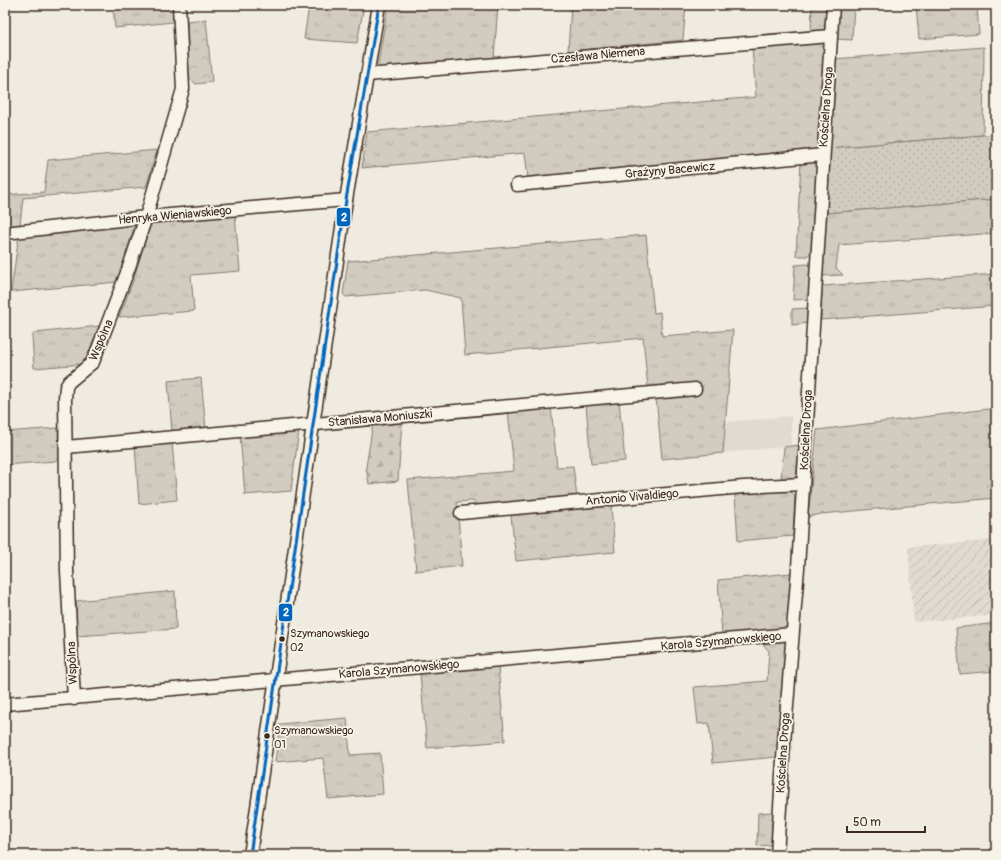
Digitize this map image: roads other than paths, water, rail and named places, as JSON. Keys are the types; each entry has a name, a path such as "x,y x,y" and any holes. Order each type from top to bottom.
{"street":[{"name":"Wspólna","path":"74,699 67,571 66,387 69,382 93,362 128,270 146,217 183,89 179,5"},
{"path":"250,855 346,200 379,5"},
{"name":"Kościelna Droga","path":"777,855 803,484 833,5"},
{"name":"Czesława Niemena","path":"367,75 830,36"},
{"name":"Grażyny Bacewicz","path":"517,185 823,155"},
{"name":"Henryka Wieniawskiego","path":"5,232 146,217 346,200"},
{"name":"Stanisława Moniuszki","path":"66,447 695,389"},
{"name":"Antonio Vivaldiego","path":"461,513 743,487 803,484"},
{"name":"Karola Szymanowskiego","path":"5,704 792,634"}],"place":[{"name":"Szymanowskiego 02","path":"282,639"},
{"name":"Szymanowskiego 01","path":"267,736"}]}
